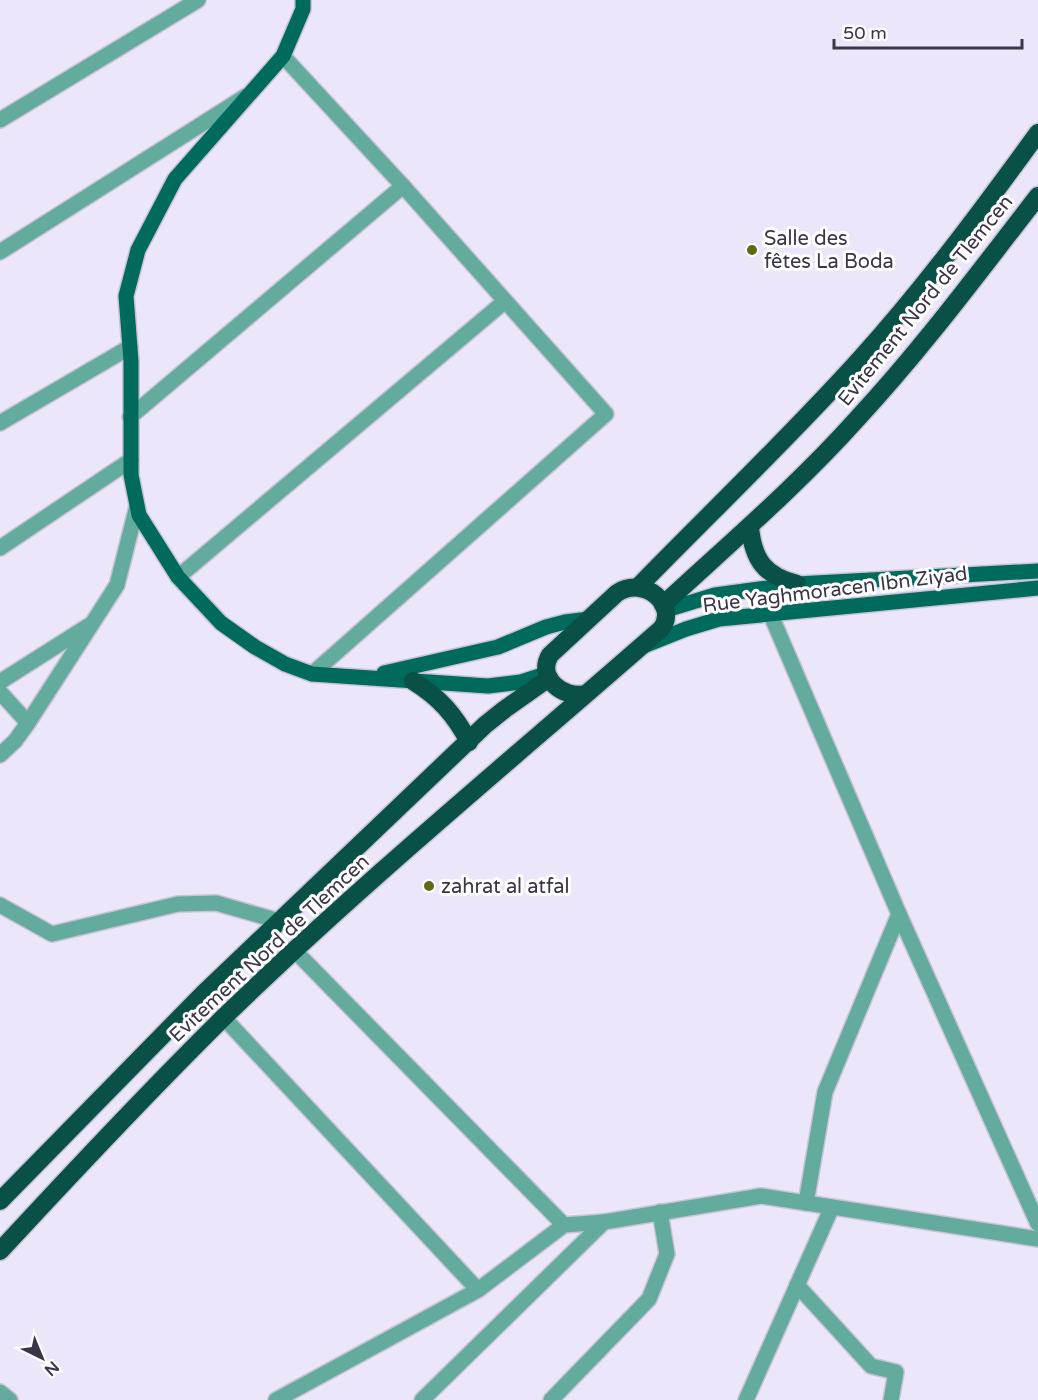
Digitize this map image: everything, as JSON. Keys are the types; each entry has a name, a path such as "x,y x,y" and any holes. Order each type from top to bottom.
{"highway":[{"name":"Evitement Nord de Tlemcen","path":"639,586 783,442 862,357 966,232 1038,133"},
{"name":"Evitement Nord de Tlemcen","path":"0,1251 224,1018 295,951 664,624 667,620 664,608 806,474 902,370 1038,196"},
{"path":"750,527 752,543 758,558 768,571 782,580 797,584"},
{"path":"585,694 577,696 566,694 548,676 546,662 550,655 624,588 639,586 650,591 664,608"},
{"name":"Evitement Nord de Tlemcen","path":"0,1201 203,994 279,921 505,709 548,676"},
{"path":"413,681 431,692 447,706 469,742"}],"main road":[{"path":"303,0 303,9 283,56 175,179 138,250 126,296 130,347 131,475 139,514 178,577 221,623 255,647 285,664 312,674 488,686 548,676"},
{"name":"Rue Yaghmoracen Ibn Ziyad","path":"664,608 715,595 797,584 1038,571"},
{"name":"Rue Yaghmoracen Ibn Ziyad","path":"640,647 686,629 719,620 770,613 1038,588"},
{"path":"365,677 478,653 514,642 565,621 588,619"}],"street":[{"path":"0,120 198,0"},
{"path":"283,56 403,186 606,414 312,674"},
{"path":"0,252 249,94"},
{"path":"130,417 403,186"},
{"path":"178,577 504,302"},
{"path":"0,423 130,347"},
{"path":"0,548 131,460"},
{"path":"0,755 15,741 28,723 117,585 137,506"},
{"path":"770,613 899,914 1038,1224"},
{"path":"0,682 93,622"},
{"path":"0,692 28,723"},
{"path":"0,904 52,934 178,904 216,903 279,921"},
{"path":"806,1203 825,1092 899,914"},
{"path":"295,951 564,1225"},
{"path":"224,1018 478,1290"},
{"path":"276,1400 478,1290 564,1225 604,1222 761,1196 1038,1239"},
{"path":"746,1400 832,1207"},
{"path":"551,1400 649,1299 667,1254 660,1212"},
{"path":"422,1400 604,1222"},
{"path":"797,1285 871,1366 896,1372 891,1400"},
{"path":"0,1392 10,1400"}],"place":[{"name":"Salle des fêtes La Boda","path":"752,250"},
{"name":"zahrat al atfal","path":"429,886"}]}
